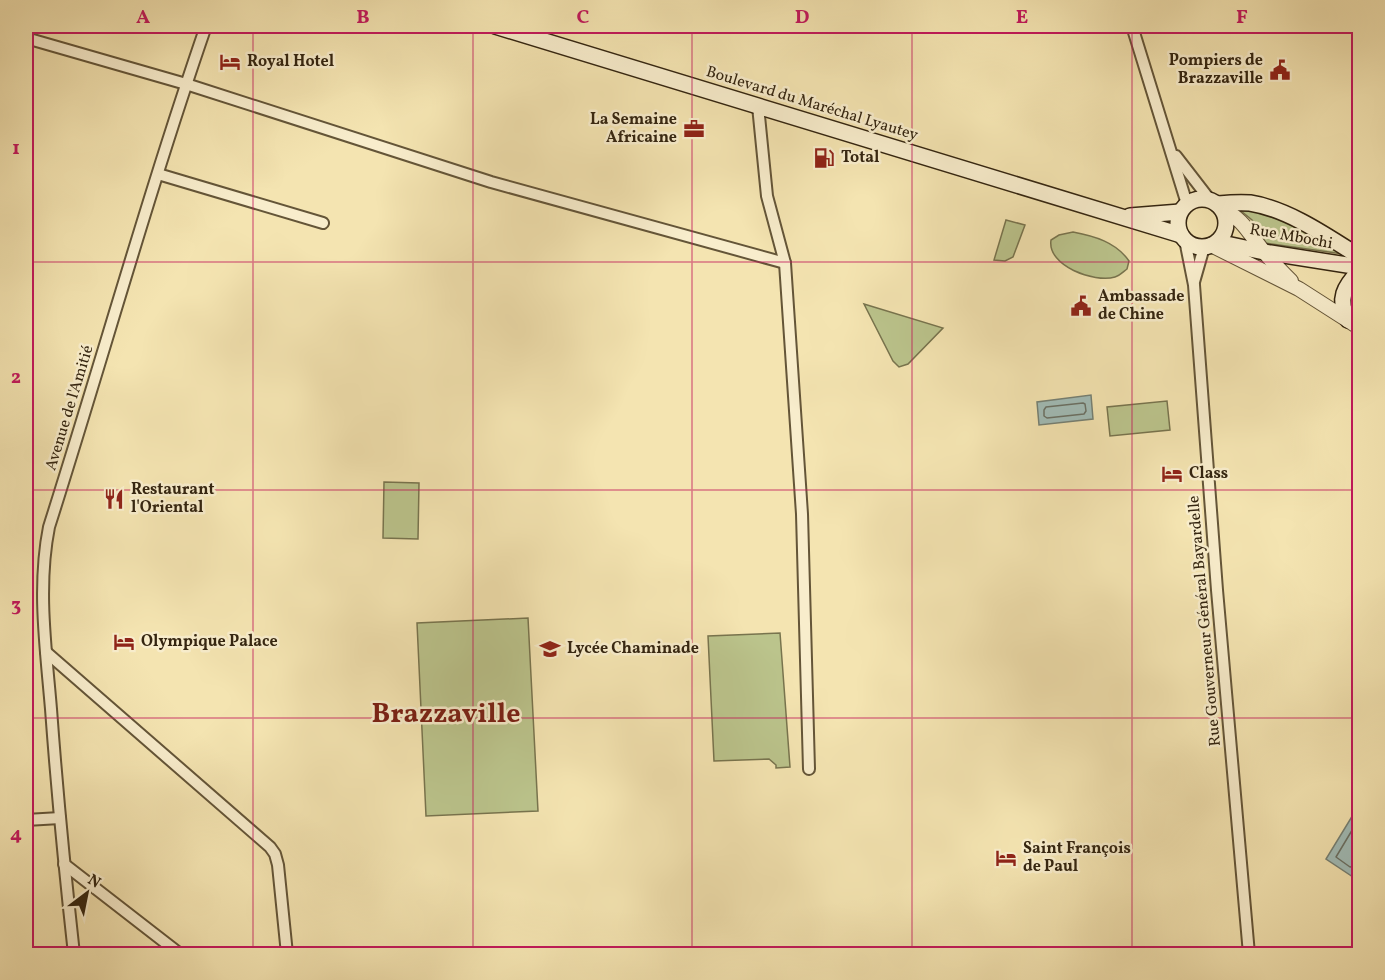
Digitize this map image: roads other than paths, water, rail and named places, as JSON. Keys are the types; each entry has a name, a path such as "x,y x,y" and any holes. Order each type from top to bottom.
{"main road":[{"name":"Boulevard du Maréchal Lyautey","path":"495,26 1183,237"},
{"path":"1198,199 1216,205 1226,223 1225,230 1210,244 1191,244 1183,237 1178,222 1183,208 1198,199"},
{"name":"Rue Mbochi","path":"1216,205 1238,202 1269,208 1306,225 1359,257"},
{"name":"Boulevard du Maréchal Lyautey","path":"1118,216 1183,208"},
{"name":"Rue Mbochi","path":"1210,244 1359,268"},
{"path":"1354,324 1342,309 1342,298 1346,286 1359,268"}],"street":[{"name":"Avenue de l'Amitié","path":"74,954 46,652 43,556 49,527 206,26"},
{"path":"1132,26 1172,151 1183,208"},
{"path":"26,38 186,84 491,182 785,263"},
{"path":"758,106 767,196 785,263 802,514 809,769"},
{"path":"1172,151 1216,205 1234,215 1244,225 1264,252 1299,289"},
{"path":"158,174 323,223"},
{"name":"Rue Gouverneur Général Bayardelle","path":"1183,237 1194,285 1217,590 1249,954"},
{"path":"1210,244 1299,289 1354,324"},
{"name":"Rue Gouverneur Général Bayardelle","path":"1194,285 1210,244"},
{"path":"46,652 270,847 278,865 287,954"},
{"path":"26,820 60,818"},
{"path":"64,864 180,954"}],"water":[{"path":"1091,395 1093,419 1039,425 1037,402"},
{"path":"1359,805 1359,867 1353,877 1326,859"}],"place":[{"name":"Royal Hotel","path":"230,62"},
{"name":"Pompiers de Brazzaville","path":"1280,70"},
{"name":"La Semaine Africaine","path":"694,129"},
{"name":"Total","path":"824,158"},
{"name":"Ambassade de Chine","path":"1081,306"},
{"name":"Class","path":"1172,474"},
{"name":"Restaurant l'Oriental","path":"114,499"},
{"name":"Olympique Palace","path":"124,642"},
{"name":"Lycée Chaminade","path":"550,649"},
{"name":"Saint François de Paul","path":"1006,858"}],"district":[{"name":"Brazzaville","path":"446,714"}]}
